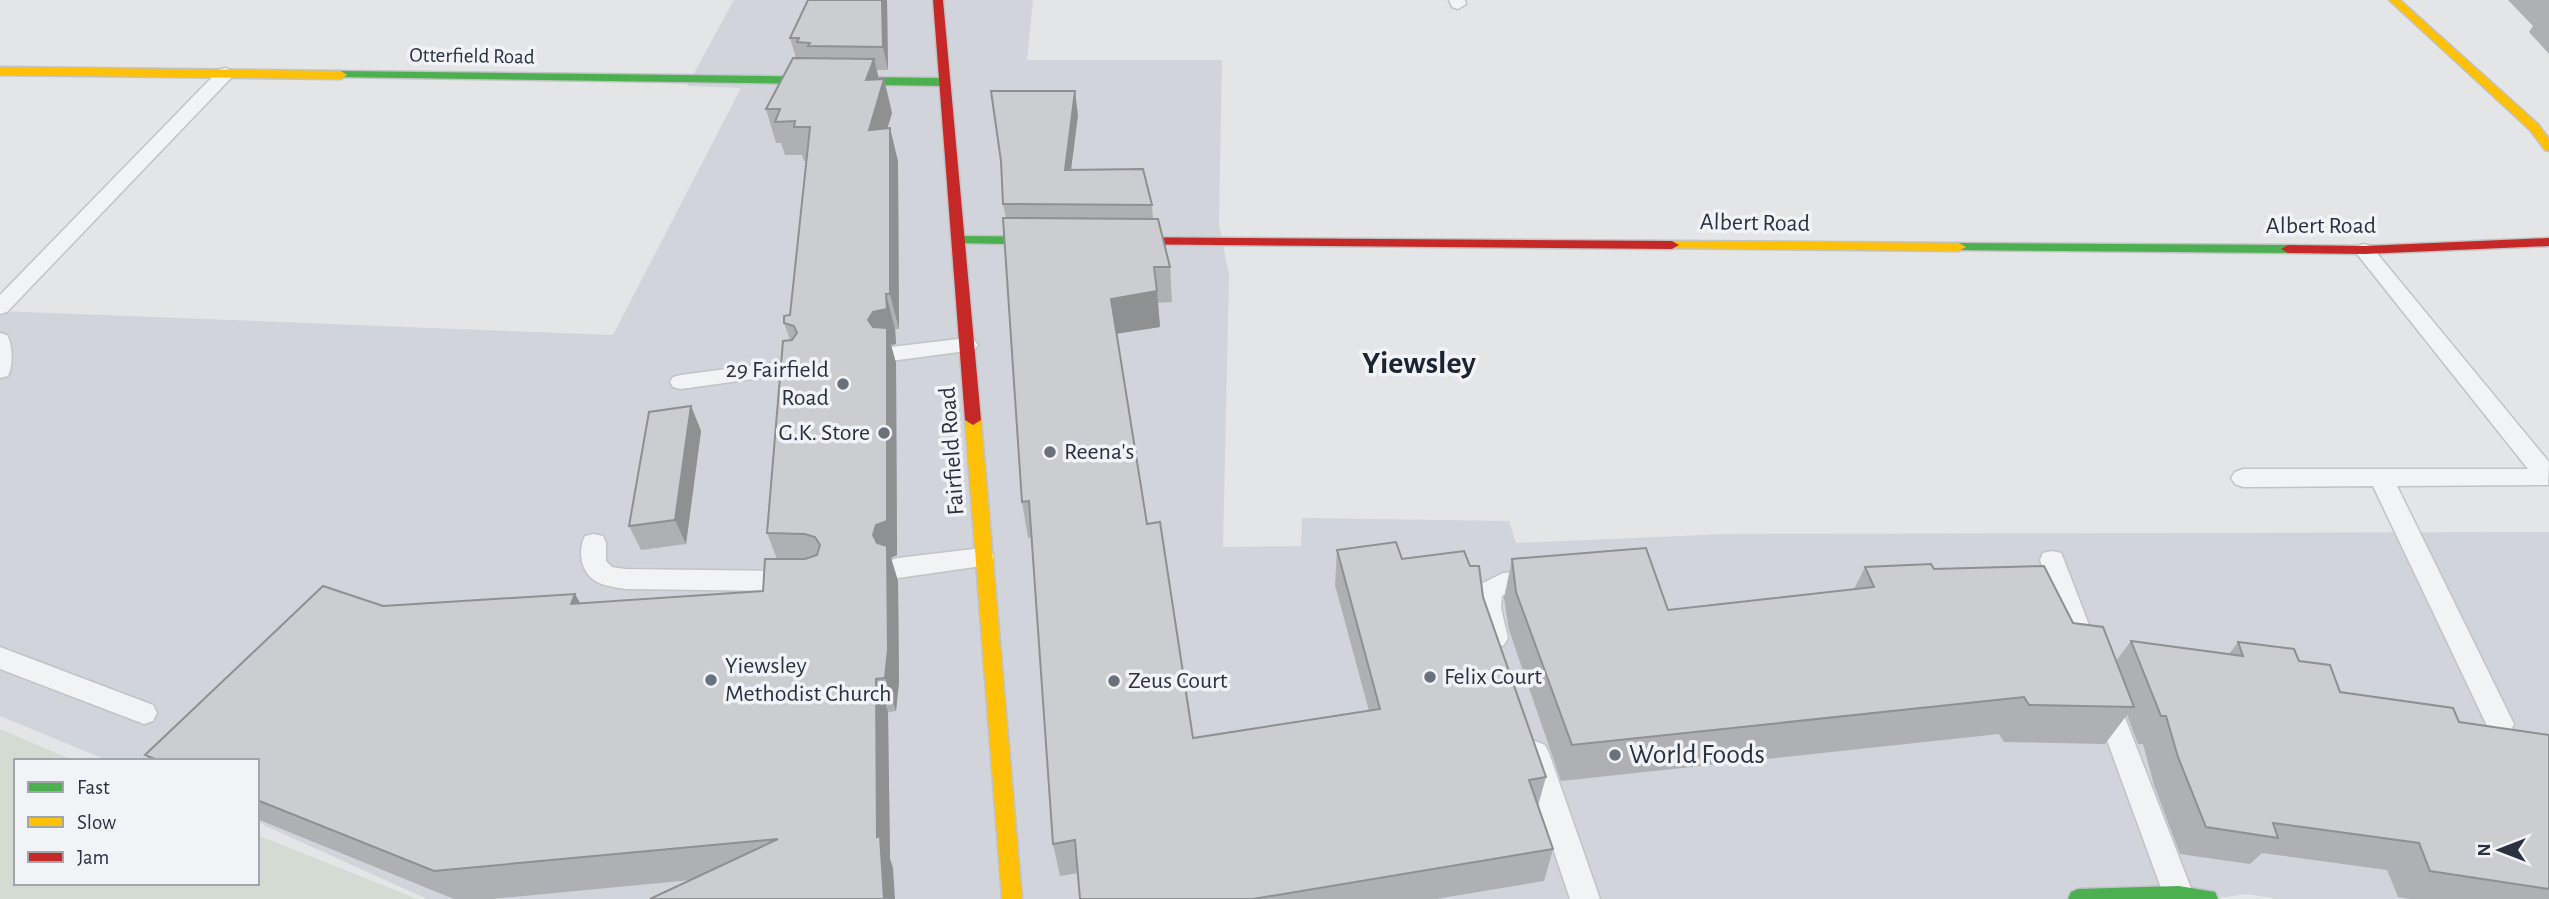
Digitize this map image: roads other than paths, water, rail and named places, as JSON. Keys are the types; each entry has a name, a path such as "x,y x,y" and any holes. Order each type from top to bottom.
{"street":[{"name":"Fairfield Road","path":"938,0 1012,899"},
{"path":"2394,0 2519,113 2549,147"},
{"name":"Otterfield Road","path":"0,71 944,82"},
{"path":"959,240 1068,241"},
{"name":"Albert Road","path":"1096,241 2364,250 2549,242"},
{"path":"2078,899 2179,896 2208,899"}],"lane":[{"path":"0,307 226,73"},
{"path":"2242,478 2548,477 2364,250"},
{"path":"0,340 0,371"},
{"path":"891,355 967,345"},
{"path":"681,382 795,367"},
{"path":"2381,478 2500,724"},
{"path":"594,543 594,564 605,575 625,579 818,581"},
{"path":"898,568 982,557"},
{"path":"2052,560 2179,896"},
{"path":"1502,656 1489,619 1490,591 1503,583 1557,579"},
{"path":"0,658 144,713"},
{"path":"1528,733 1585,899"}],"place":[{"name":"29 Fairfield Road","path":"843,384"},
{"name":"G.K. Store","path":"884,433"},
{"name":"Reena's","path":"1050,452"},
{"name":"Felix Court","path":"1430,677"},
{"name":"Yiewsley Methodist Church","path":"711,680"},
{"name":"Zeus Court","path":"1114,681"},
{"name":"World Foods","path":"1615,755"}],"district":[{"name":"Yiewsley","path":"1419,363"}]}
